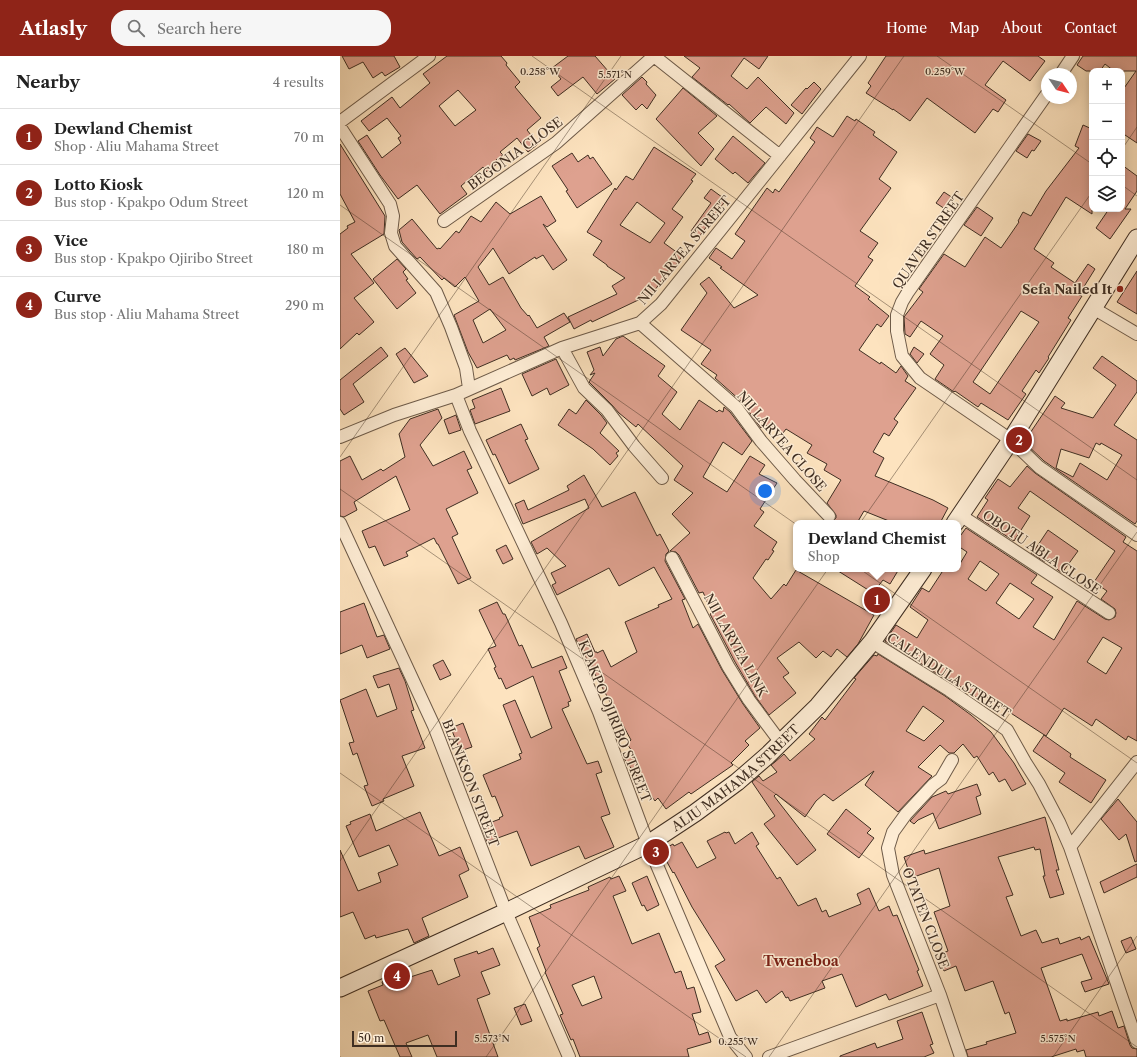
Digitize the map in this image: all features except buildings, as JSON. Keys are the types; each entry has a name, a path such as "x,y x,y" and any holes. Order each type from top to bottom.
{"street":[{"path":"340,122 429,56"},
{"path":"654,56 780,156"},
{"name":"BEGONIA CLOSE","path":"444,221 556,143 654,56"},
{"name":"NII LARYEA STREET","path":"340,437 394,415 456,395 562,348 640,323 661,304 860,56"},
{"path":"1065,68 1073,56"},
{"name":"QUAVER STREET","path":"1041,103 908,292 897,315 896,330 902,356 920,378 1011,440 1039,466 1137,535"},
{"path":"340,127 390,204 393,216 391,233 395,246 436,292 466,368 469,388"},
{"path":"958,519 1011,440 1137,238"},
{"path":"1093,308 1137,334"},
{"name":"NII LARYEA CLOSE","path":"640,323 736,407 761,441 829,516"},
{"path":"562,348 584,388 606,410 634,446 662,478"},
{"name":"KPAKPO OJIRIBO STREET","path":"456,395 470,431 561,623 599,712 648,844 730,1037 746,1057"},
{"name":"OBOTU ABLA CLOSE","path":"961,521 1109,613"},
{"name":"BLANKSON STREET","path":"340,523 434,726 506,912 569,1057"},
{"name":"NII LARYEA LINK","path":"672,558 728,666 753,705 781,743"},
{"name":"ALIU MAHAMA STREET","path":"340,988 506,912 648,844 695,813 737,782 781,743 818,706 872,642 921,572"},
{"name":"CALENDULA STREET","path":"872,642 949,690 1007,730 1055,816 1070,847 1137,1042"},
{"name":"OTATEN CLOSE","path":"952,760 941,779 933,785 906,814 893,832 888,848 893,875 940,995 961,1057"},
{"path":"1070,847 1137,762"},
{"path":"769,1057 940,995"}],"place":[{"name":"Sefa Nailed It","path":"1120,289"},
{"name":"Lotto Kiosk","path":"1019,440"},
{"name":"Dewland Chemist","path":"877,600"},
{"name":"Vice","path":"656,852"},
{"name":"Curve","path":"397,976"}],"district":[{"name":"Tweneboa","path":"801,961"}]}
